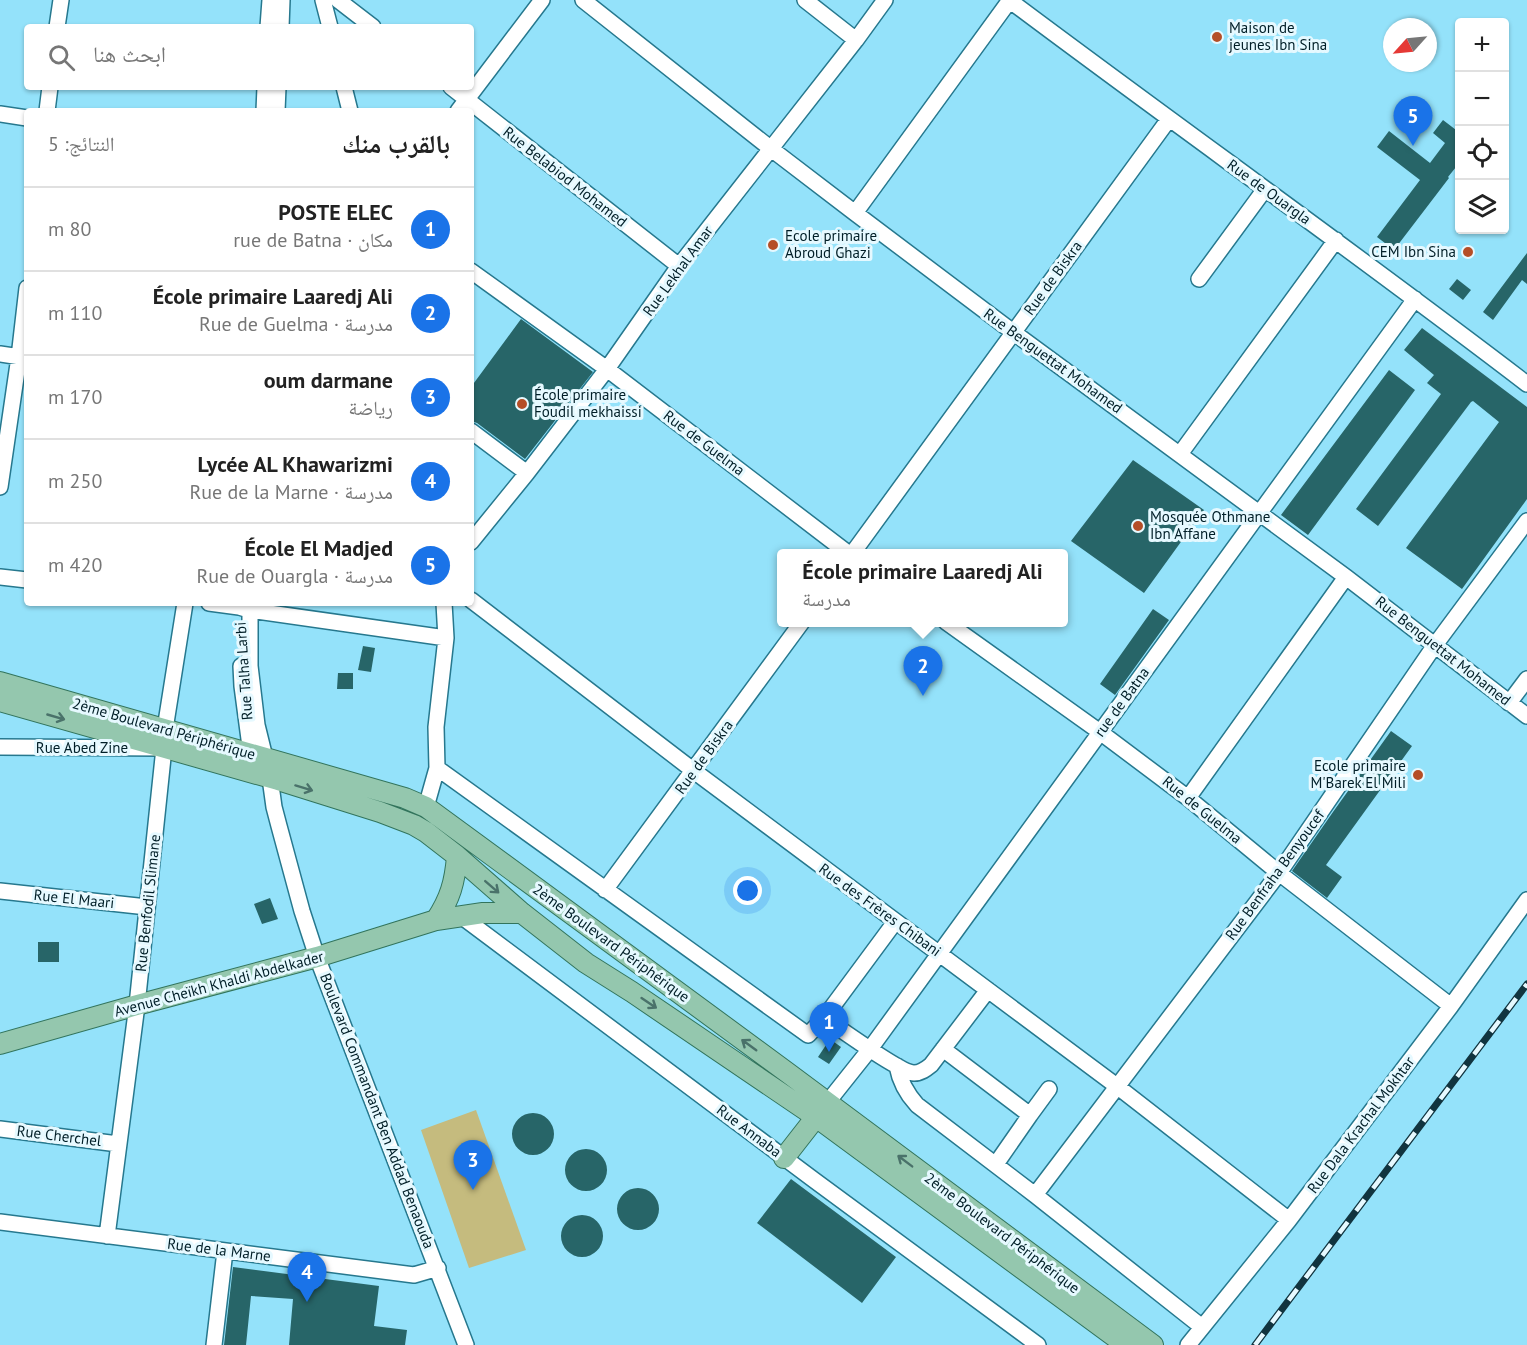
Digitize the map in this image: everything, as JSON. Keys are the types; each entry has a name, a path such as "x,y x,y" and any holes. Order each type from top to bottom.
{"main road":[{"name":"2ème Boulevard Périphérique","path":"0,682 164,738 261,766 405,798 426,807 822,1110 1139,1341"},
{"name":"2ème Boulevard Périphérique","path":"0,701 164,738"},
{"name":"2ème Boulevard Périphérique","path":"261,766 414,825 426,832 522,913 586,963 822,1110"},
{"path":"436,920 446,906 452,889 457,856"},
{"name":"Avenue Cheïkh Khaldi Abdelkader","path":"0,1044 318,957 436,920 483,913 522,913"},
{"path":"784,1158 822,1110"}],"street":[{"path":"57,24 61,0"},
{"path":"268,24 270,0"},
{"path":"281,24 282,0"},
{"path":"323,0 329,24"},
{"path":"338,0 369,24"},
{"path":"474,89 542,0"},
{"name":"Rue Benguettat Mohamed","path":"583,0 855,213 1346,577 1527,716"},
{"path":"805,0 856,40"},
{"name":"Rue Lekhal Amar","path":"474,538 607,369 680,266 885,0"},
{"path":"855,213 1010,0"},
{"name":"Rue de Ouargla","path":"1010,0 1415,298 1527,384"},
{"path":"47,108 50,90"},
{"path":"264,108 265,90"},
{"path":"277,108 278,90"},
{"path":"345,90 349,108"},
{"name":"Rue Belabiod Mohamed","path":"453,90 462,105"},
{"path":"462,105 473,90"},
{"path":"0,114 24,118"},
{"name":"Rue Belabiod Mohamed","path":"474,114 680,266"},
{"name":"Rue de Biskra","path":"854,549 1169,119"},
{"path":"1199,279 1265,189"},
{"path":"1180,454 1336,240"},
{"name":"Rue de Guelma","path":"474,272 607,369 843,549"},
{"name":"rue de Batna","path":"822,1110 870,1049 1415,298"},
{"path":"0,487 24,340"},
{"path":"0,354 23,357"},
{"path":"474,433 527,473"},
{"name":"Rue Benfraha Benyoucef","path":"1035,1195 1279,873 1435,645 1527,521"},
{"path":"0,577 24,580"},
{"path":"1188,798 1346,577"},
{"name":"Rue des Frères Chibani","path":"474,602 694,771 1118,1087 1289,1220"},
{"name":"Rue Benfodil Slimane","path":"107,1236 137,1005 164,738 185,606"},
{"path":"261,766 245,606 446,638"},
{"path":"426,807 437,768 436,727 446,638 444,606"},
{"name":"Rue de Biskra","path":"605,890 798,627"},
{"name":"Rue de Guelma","path":"953,627 1188,798 1279,873 1451,1006"},
{"path":"1509,703 1527,679"},
{"name":"Rue Abed Zine","path":"0,747 164,738"},
{"name":"Boulevard Commandant Ben Addad Benaouda","path":"261,766 302,911 318,957 466,1345"},
{"path":"437,768 808,1035 824,1018 895,922"},
{"name":"Rue El Maari","path":"0,891 147,906"},
{"name":"Rue Dala Krachal Mokhtar","path":"1188,1345 1289,1220 1451,1006 1527,900"},
{"name":"Rue Annaba","path":"461,915 784,1158 1038,1345"},
{"path":"824,1018 897,1066 912,1073 922,1071 931,1065 988,990"},
{"path":"943,1049 1030,1115"},
{"path":"897,1066 904,1088 917,1105 996,1164 1202,1327"},
{"path":"996,1164 1049,1089"},
{"name":"Rue Cherchel","path":"0,1130 118,1144"},
{"name":"Rue de la Marne","path":"0,1222 414,1275 438,1268"},
{"path":"214,1345 225,1251"}],"shaded area":[{"path":"476,1110 526,1250 469,1268 421,1130"}],"building":[{"path":"1443,120 1455,129 1455,168 1394,250 1377,237 1420,180 1377,147 1389,131 1430,163 1445,143 1433,133"},
{"path":"1527,253 1527,284 1522,280 1493,320 1483,312"},
{"path":"1457,279 1471,290 1463,300 1449,289"},
{"name":"École primaire Foudil mekhaissi","path":"521,319 593,372 525,459 474,422 474,383"},
{"path":"1422,328 1527,407 1527,499 1462,589 1406,548 1499,422 1473,401 1378,526 1356,509 1441,394 1427,383 1434,375 1404,350"},
{"path":"1389,370 1415,390 1308,535 1281,515"},
{"name":"Mosquée Othmane Ibn Affane","path":"1133,460 1204,510 1144,593 1071,541"},
{"path":"1153,609 1169,620 1115,695 1100,684"},
{"path":"363,646 375,648 371,672 358,670"},
{"path":"338,673 353,673 353,689 337,689"},
{"path":"1391,731 1412,746 1326,865 1342,877 1327,898 1292,871"},
{"path":"270,898 278,919 262,924 254,904"},
{"path":"38,942 59,942 59,962 38,962"},
{"path":"830,1039 841,1047 829,1064 818,1057"},
{"path":"533,1113 548,1119 554,1134 548,1149 533,1155 518,1149 512,1134 518,1119"},
{"path":"586,1149 601,1155 607,1170 601,1185 586,1191 571,1185 565,1170 571,1155"},
{"path":"791,1179 896,1257 862,1303 757,1223"},
{"path":"638,1188 653,1194 659,1209 653,1224 638,1230 623,1224 617,1209 623,1194"},
{"path":"582,1215 597,1221 603,1236 597,1251 582,1257 567,1251 561,1236 567,1221"},
{"path":"233,1267 379,1286 374,1326 407,1330 405,1345 289,1345 293,1299 251,1296 246,1345 224,1345"}],"railway":[{"path":"1255,1345 1527,984"}],"place":[{"name":"Maison de jeunes Ibn Sina","path":"1217,37"},
{"name":"École El Madjed","path":"1413,146"},
{"name":"Ecole primaire Abroud Ghazi","path":"773,245"},
{"name":"CEM Ibn Sina","path":"1468,252"},
{"name":"École primaire Foudil mekhaissi","path":"522,404"},
{"name":"Mosquée Othmane Ibn Affane","path":"1138,526"},
{"name":"École primaire Laaredj Ali","path":"923,696"},
{"name":"Ecole primaire M'Barek El Mili","path":"1418,775"},
{"name":"POSTE ELEC","path":"829,1052"},
{"name":"oum darmane","path":"473,1190"},
{"name":"Lycée AL Khawarizmi","path":"307,1302"}]}
